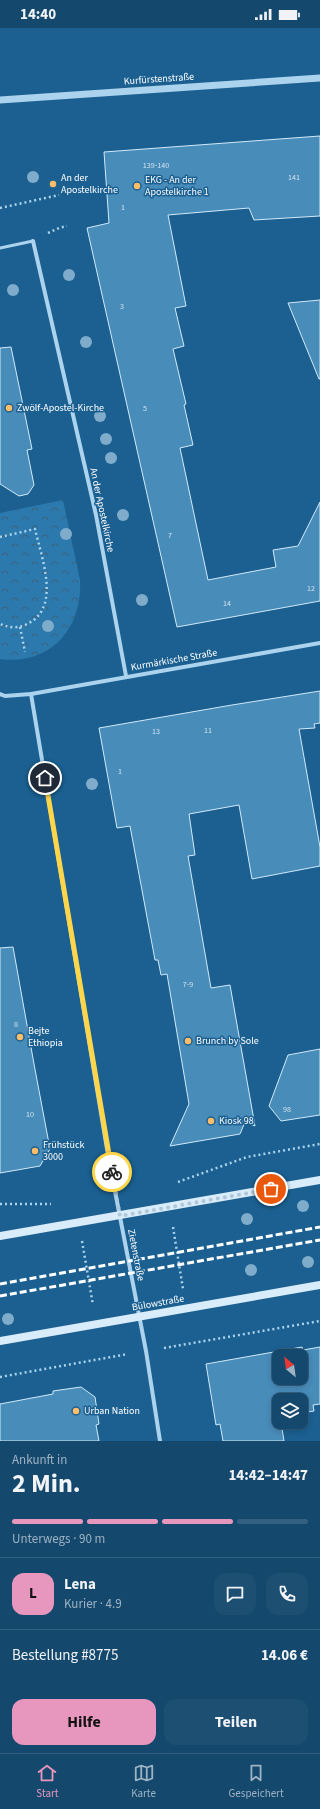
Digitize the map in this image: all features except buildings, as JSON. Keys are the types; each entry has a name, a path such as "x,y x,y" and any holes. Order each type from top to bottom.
{"main road":[{"path":"0,1236 320,1180"},
{"name":"Bülowstraße","path":"0,1341 320,1285"}],"street":[{"name":"Kurfürstenstraße","path":"0,100 320,78"},
{"name":"An der Apostelkirche","path":"34,241 96,515 126,676"},
{"name":"Kurmärkische Straße","path":"32,694 126,676 320,643"},
{"path":"0,694 5,696 32,694"},
{"name":"Zietenstraße","path":"32,694 108,1155 140,1317 160,1441"}],"lane":[{"name":"An der Apostelkirche","path":"0,248 34,241"}],"path":[{"path":"0,208 59,195"},
{"path":"0,537 35,529 46,577 46,595 42,611 32,621 20,627 0,624"},
{"path":"20,627 25,652"},
{"path":"172,1185 247,1157 320,1144"},
{"path":"0,1204 56,1204"},
{"path":"172,1220 184,1294"},
{"path":"81,1237 94,1310"},
{"path":"210,1340 320,1321"},
{"path":"0,1377 63,1366"}],"green space":[{"path":"63,500 80,580 76,614 69,628 60,640 48,650 34,656 18,660 0,659 0,513"}],"railway":[{"path":"0,1284 320,1227"},
{"path":"0,1296 320,1240"}],"way so far":[{"path":"112,1172 120,1216 271,1189"}],"place":[{"name":"An der Apostelkirche","path":"53,184"},
{"name":"EKG - An der Apostelkirche 1","path":"137,186"},
{"name":"Zwölf-Apostel-Kirche","path":"9,408"},
{"name":"Bejte Ethiopia","path":"20,1037"},
{"name":"Brunch by Sole","path":"188,1041"},
{"name":"Kiosk 98","path":"211,1121"},
{"name":"Frühstück 3000","path":"35,1151"},
{"name":"Urban Nation","path":"76,1411"}],"route":[{"path":"45,778 112,1172"}]}
